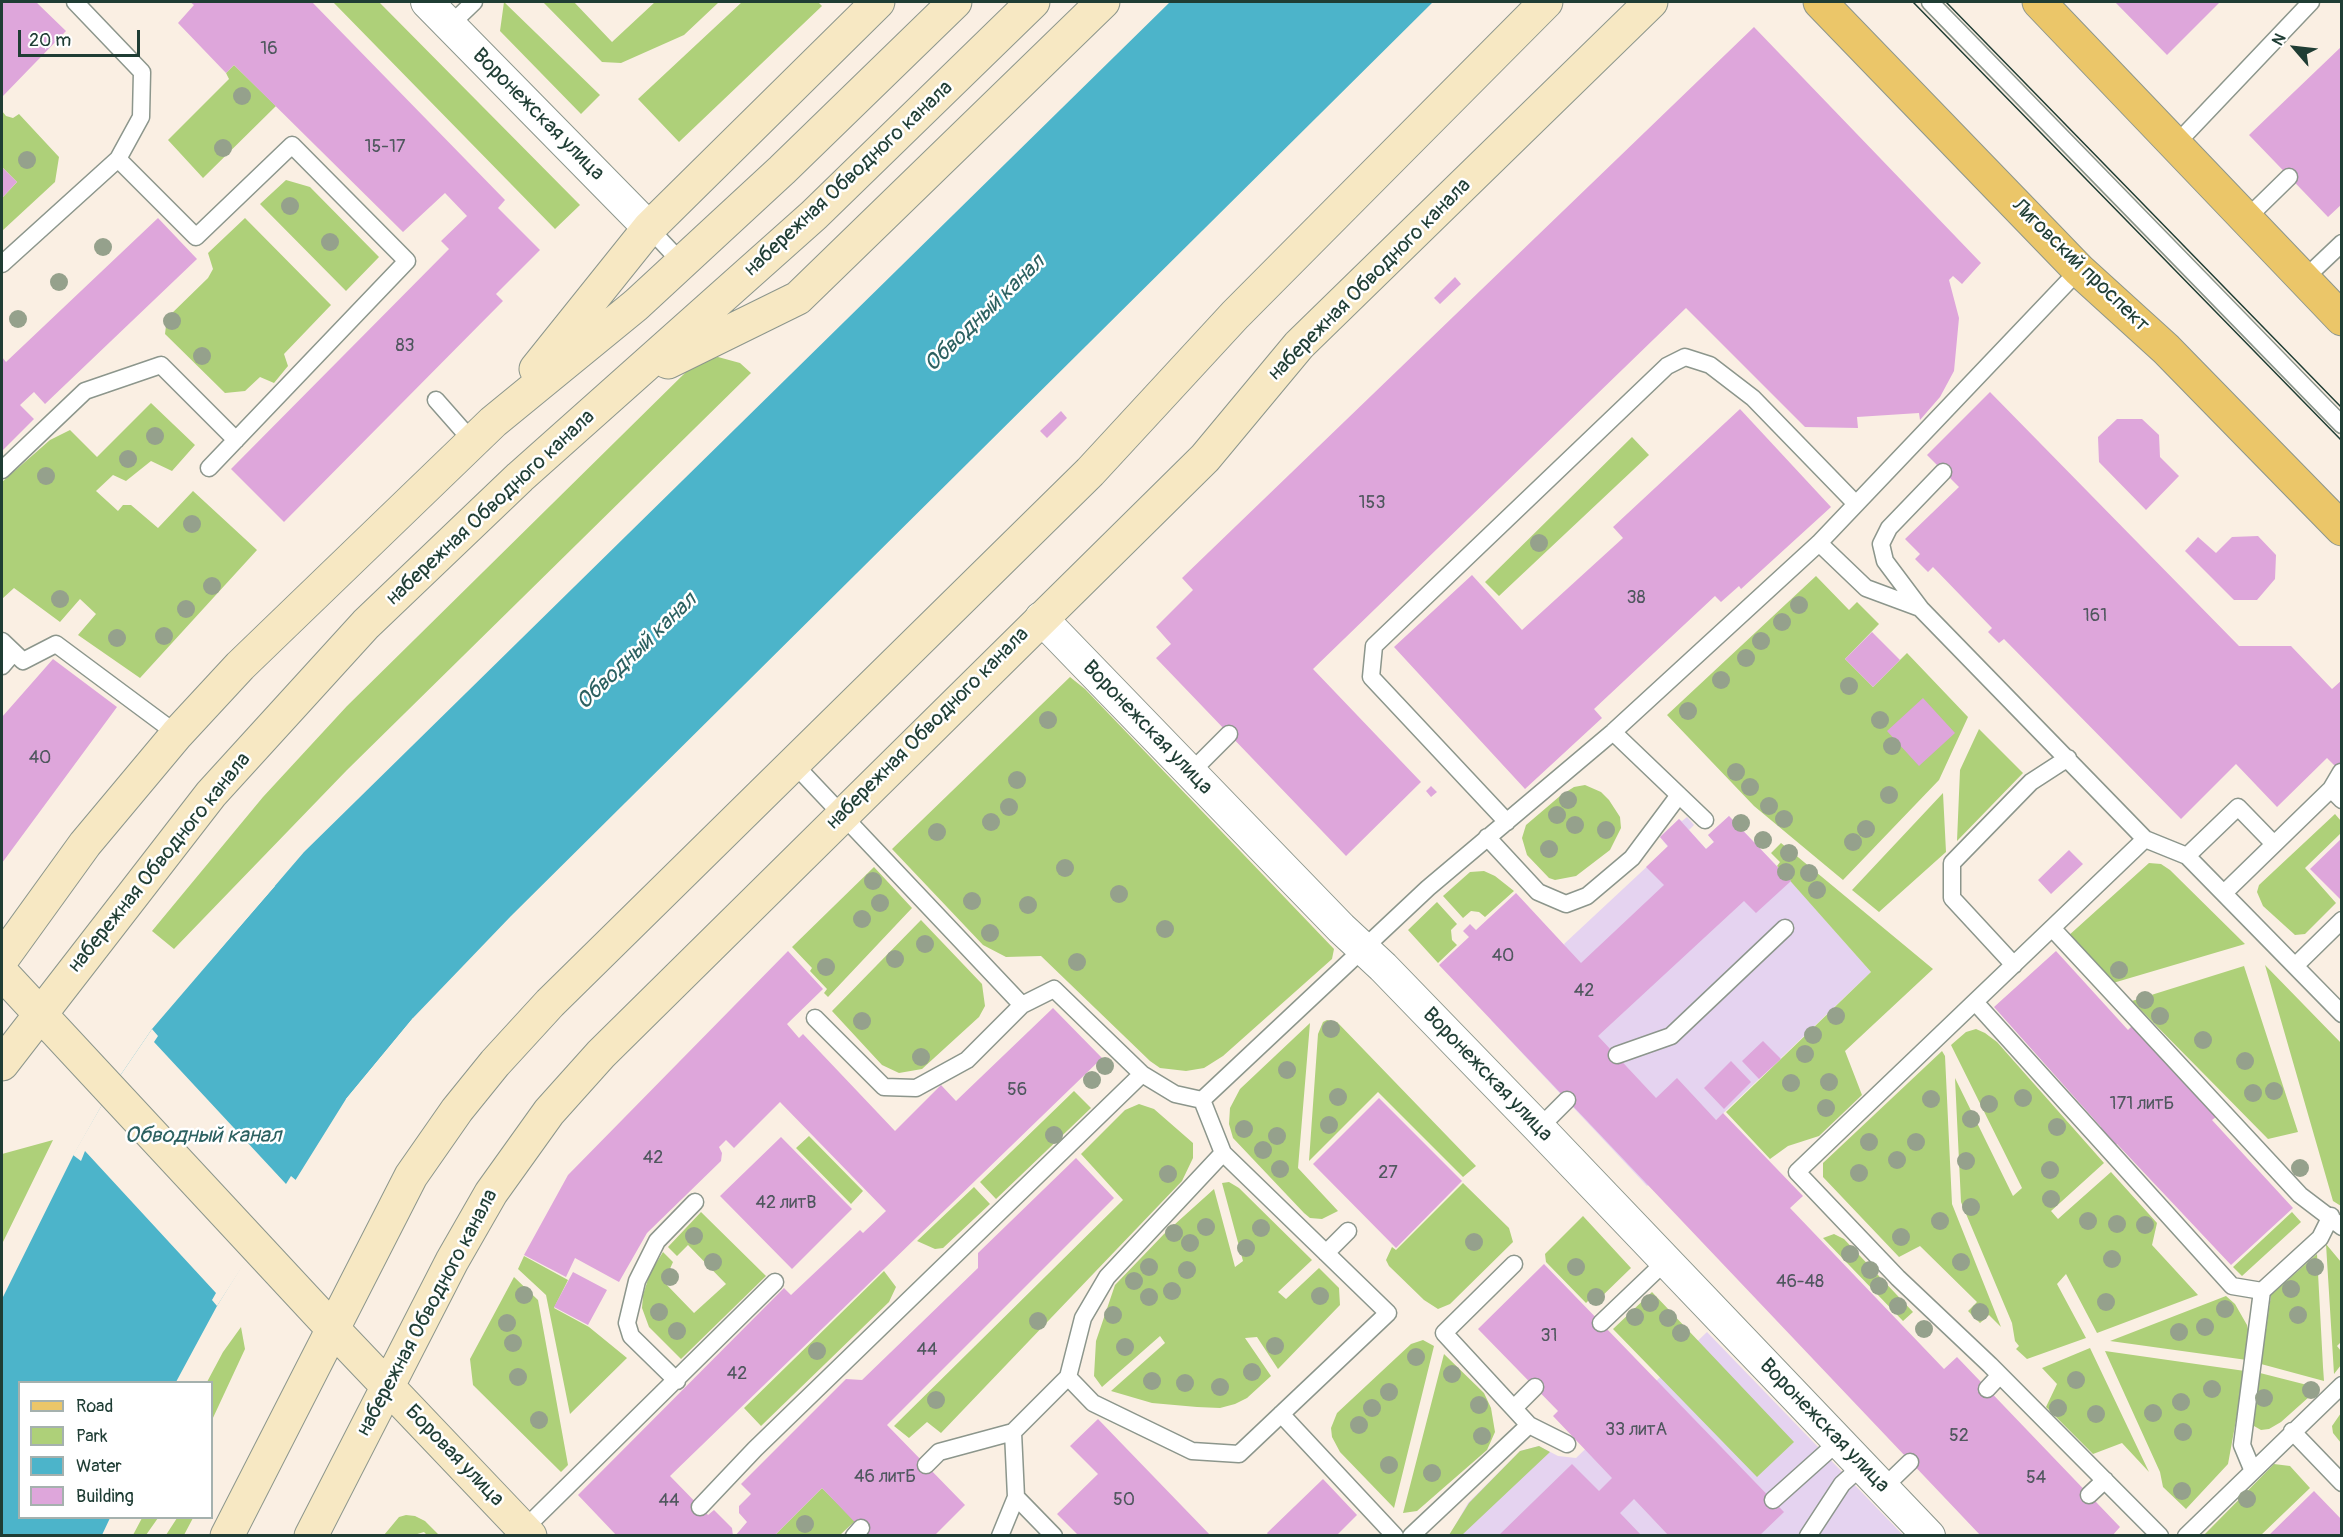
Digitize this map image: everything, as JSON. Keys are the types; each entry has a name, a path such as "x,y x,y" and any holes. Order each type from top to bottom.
{"main road":[{"path":"483,432 649,228 878,2"},
{"path":"2,959 85,844 177,734 240,666 483,432 636,305 955,2"},
{"name":"набережная Обводного канала","path":"2,1064 211,794 366,624 520,477 814,215 1033,2"},
{"path":"631,380 798,297 1103,2"},
{"path":"227,1536 411,1176 457,1110 489,1071 550,1003 1090,472 1235,315 1546,2"},
{"name":"набережная Обводного канала","path":"311,1536 452,1260 485,1203 549,1112 601,1053 1205,458 1299,345 1651,2"},
{"name":"Лиговский проспект","path":"1820,2 2079,270 2166,349 2342,529"},
{"path":"2039,2 2177,143 2342,319"},
{"path":"2,973 40,1014"},
{"name":"Боровая улица","path":"40,1014 332,1328 527,1532"}],"street":[{"name":"Воронежская улица","path":"426,2 649,228"},
{"name":"Воронежская улица","path":"1041,618 1539,1128 1929,1536"}],"lane":[{"path":"2,264 118,159 141,117 142,72 75,2"},
{"path":"450,25 474,2"},
{"path":"1930,2 2342,425"},
{"path":"2177,143 2311,2"},
{"path":"118,159 196,237 292,145 407,261 209,468"},
{"path":"2247,218 2289,177"},
{"path":"649,228 682,263"},
{"path":"2304,279 2342,243"},
{"path":"1202,1100 1487,837 1613,732 1819,543 2079,270"},
{"path":"1507,822 1371,677 1374,646 1667,366 1685,357 1710,365 1753,398 1856,504"},
{"path":"2,470 85,391 161,365 236,440"},
{"path":"436,400 483,432"},
{"path":"1944,472 1889,528 1881,544 1885,561 1921,609 2145,838 2187,856 2342,1014"},
{"path":"1819,543 1866,588 1921,609"},
{"path":"2,666 8,647 23,661 56,644 177,734"},
{"path":"1613,732 1705,820"},
{"path":"1190,773 1228,734"},
{"path":"2014,965 1952,898 1952,863 2031,782 2068,758"},
{"path":"794,764 1022,1005"},
{"path":"2224,893 2274,844 2336,795 2341,772"},
{"path":"1487,837 1538,892 1566,904 1587,896 1632,858 1678,795"},
{"path":"2187,856 2238,807 2274,844"},
{"path":"2145,838 1797,1172 1898,1278 2000,1375 2160,1536"},
{"path":"2295,966 2342,920"},
{"path":"1617,1055 1671,1036 1785,928"},
{"path":"2052,928 2300,1195 2336,1221 2262,1291 2242,1445 2252,1470"},
{"path":"815,1018 884,1087 916,1088 967,1060 1022,1005 1054,989 1142,1074 1175,1094 1202,1100"},
{"path":"1975,1002 2232,1286 2262,1291"},
{"path":"700,1507 755,1449 1142,1074"},
{"path":"1068,1377 1093,1403 1192,1451 1239,1454 1388,1313 1223,1153 1202,1100"},
{"path":"1539,1128 1567,1100"},
{"path":"926,1466 939,1452 1013,1432 1068,1377 1083,1318 1107,1277 1223,1153"},
{"path":"677,1381 631,1336 627,1323 636,1281 657,1240 695,1202"},
{"path":"1326,1252 1348,1231"},
{"path":"1601,1323 1666,1261"},
{"path":"1514,1264 1444,1333 1515,1407 1529,1425 1567,1444"},
{"path":"527,1532 775,1282"},
{"path":"1987,1389 2000,1375"},
{"path":"2186,1536 2342,1385"},
{"path":"1515,1407 1535,1388"},
{"path":"1281,1414 1395,1536"},
{"path":"1421,1532 1529,1425"},
{"path":"2292,1431 2342,1482"},
{"path":"1000,1536 1016,1497 1013,1432"},
{"path":"1773,1500 1839,1441"},
{"path":"1808,1536 1842,1484 1873,1477 1910,1461"},
{"path":"2089,1495 2105,1480"},
{"path":"1016,1497 1054,1536"}],"shaded area":[{"path":"1729,816 1791,881 1871,972 1647,1186 1491,1020 1566,948 1564,944 1668,847 1660,837 1679,819 1682,821 1687,817 1694,825 1689,830 1706,849 1714,842 1708,835"},
{"path":"1707,1332 1903,1535 1449,1536 1468,1503 1520,1451 1539,1446 1558,1456 1576,1458"}],"green space":[{"path":"333,2 379,2 580,205 555,229"},
{"path":"504,2 600,95 581,114 500,31"},
{"path":"543,2 574,2 612,42 655,2 719,2 684,35 621,63 602,62"},
{"path":"742,2 818,2 822,6 679,142 638,99"},
{"path":"234,65 276,106 203,178 168,140 229,79 226,73"},
{"path":"2,111 6,116 13,118 19,114 59,157 55,182 2,231 2,198 17,182 2,167"},
{"path":"286,180 310,187 379,257 346,291 260,204"},
{"path":"245,218 331,305 284,354 288,366 274,383 260,377 245,391 225,393 165,334 167,318 208,278 213,269 208,253"},
{"path":"718,357 740,363 751,373 347,770 174,949 152,931 263,797 347,706 688,370 705,359"},
{"path":"151,403 195,445 172,471 151,461 126,481 113,475 96,491 118,511 123,505 131,505 158,528 193,491 257,550 140,678 78,635 96,614 80,599 60,622 14,588 2,599 2,482 50,440 70,430 97,457"},
{"path":"1632,437 1649,455 1499,596 1485,582"},
{"path":"1816,576 1849,610 1857,602 1879,624 1845,659 1873,687 1907,653 1968,717 1939,780 1843,880 1754,806 1667,715"},
{"path":"1070,677 1085,689 1334,949 1332,959 1223,1056 1204,1068 1186,1071 1160,1068 1041,956 1006,957 983,945 892,849"},
{"path":"1979,729 2023,773 1957,841 1960,770"},
{"path":"1585,785 1601,792 1609,800 1620,817 1621,828 1610,850 1576,876 1555,880 1549,878 1527,855 1522,838 1526,825 1560,796 1574,787"},
{"path":"1943,793 1946,852 1879,912 1852,890"},
{"path":"2335,814 2341,821 2341,833 2305,868 2336,903 2305,934 2295,935 2263,906 2257,892 2259,885"},
{"path":"1781,843 1933,969 1845,1051 1862,1095 1819,1136 1788,1146 1770,1159 1726,1112 1871,972 1777,866 1780,862 1771,853"},
{"path":"2149,863 2161,864 2170,870 2245,944 2113,983 2067,937"},
{"path":"874,867 912,908 828,997 824,993 827,989 810,971 812,968 792,947"},
{"path":"1484,871 1495,876 1514,891 1485,917 1479,912 1471,911 1463,918 1443,896 1470,872"},
{"path":"1437,902 1457,924 1451,930 1452,940 1457,945 1438,963 1408,930"},
{"path":"921,920 982,984 985,1006 979,1017 922,1069 899,1073 882,1065 832,1011"},
{"path":"2265,965 2341,1043 2341,1206 2333,1201"},
{"path":"2244,966 2298,1132 2268,1139 2132,1001"},
{"path":"1327,1020 1337,1022 1476,1166 1463,1177 1378,1092 1309,1161 1318,1034 1323,1022"},
{"path":"1310,1023 1298,1168 1338,1211 1322,1219 1310,1218 1304,1213 1233,1138 1229,1124 1230,1108 1240,1089"},
{"path":"1976,1029 1997,1042 2104,1163 2051,1211 2058,1219 2111,1172 2157,1223 2152,1245 2198,1295 2097,1333 2066,1274 2057,1284 2086,1338 2027,1359 2016,1349 2019,1346 2015,1341 2012,1323 1961,1202 1955,1078 2013,1196 2022,1188 1951,1045 1966,1032"},
{"path":"1942,1051 1945,1056 1952,1204 2001,1327 1989,1315 1980,1323 1968,1311 1977,1302 1920,1246 1899,1257 1823,1177 1823,1163"},
{"path":"1074,1091 1091,1108 996,1199 980,1182"},
{"path":"1139,1104 1154,1109 1193,1143 1193,1158 1182,1181 941,1433 927,1422 909,1438 894,1426 1123,1200 1081,1154 1125,1110"},
{"path":"809,1136 863,1191 851,1204 796,1148"},
{"path":"53,1140 2,1244 2,1154"},
{"path":"1229,1182 1239,1188 1312,1260 1278,1292 1286,1299 1319,1268 1339,1288 1340,1305 1278,1369 1257,1337 1245,1338 1271,1376 1247,1398 1235,1404 1220,1408 1152,1403 1111,1391 1165,1343 1160,1336 1102,1387 1094,1376 1096,1341 1115,1285 1164,1234 1214,1189 1235,1267 1243,1261 1222,1183"},
{"path":"1463,1183 1509,1228 1513,1242 1450,1304 1438,1309 1424,1300 1389,1266 1386,1260 1392,1247 1396,1250"},
{"path":"974,1187 990,1204 943,1248 935,1249 917,1241"},
{"path":"701,1212 766,1276 681,1359 649,1327 642,1308 643,1295 650,1273 663,1252 673,1262 664,1282 694,1313 726,1284 688,1245 677,1256 668,1247"},
{"path":"2292,1212 2301,1222 2242,1276 2233,1267"},
{"path":"1583,1216 1631,1268 1596,1302 1591,1298 1586,1303 1546,1262 1545,1254"},
{"path":"1834,1234 1844,1239 1913,1312 1903,1321 1823,1238"},
{"path":"2326,1244 2341,1262 2341,1342 2337,1346 2341,1351 2341,1365 2334,1374"},
{"path":"2317,1254 2324,1381 2261,1364 2271,1295"},
{"path":"524,1256 568,1280 554,1308 589,1327 627,1358 570,1414 546,1295 518,1269"},
{"path":"884,1271 896,1287 889,1302 761,1426 744,1408"},
{"path":"514,1277 538,1300 568,1465 561,1472 473,1385 470,1359"},
{"path":"1652,1292 1794,1442 1757,1477 1613,1329"},
{"path":"2226,1296 2235,1304 2247,1325 2250,1338 2247,1360 2110,1341"},
{"path":"241,1327 245,1349 213,1418 213,1381 208,1381 223,1352"},
{"path":"1423,1340 1434,1346 1394,1508 1340,1452 1332,1437 1331,1428 1337,1413 1411,1344"},
{"path":"2090,1348 2149,1472 2122,1443 2093,1454 2046,1407 2057,1384 2042,1368"},
{"path":"2105,1351 2245,1371 2228,1464 2186,1509 2163,1487 2160,1472"},
{"path":"1444,1354 1484,1393 1491,1408 1495,1432 1487,1450 1417,1511 1403,1513"},
{"path":"2260,1373 2319,1388 2281,1422 2269,1429 2261,1430 2254,1426 2253,1415"},
{"path":"2341,1413 2341,1443 2333,1433 2332,1426"},
{"path":"1539,1446 1550,1452 1462,1535 1449,1535 1469,1503 1520,1451"},
{"path":"2274,1464 2290,1466 2310,1488 2261,1535 2203,1536"},
{"path":"822,1488 855,1521 840,1535 774,1536"},
{"path":"406,1515 425,1521 438,1534 427,1535 424,1532 414,1535 384,1535 399,1517"},
{"path":"141,1519 157,1519 146,1535 133,1535"},
{"path":"176,1519 192,1519 184,1535 166,1535"}],"water":[{"name":"Обводный канал","path":"1170,2 1433,2 511,916 413,1018 346,1099 217,1306 177,1381 18,1381 18,1519 110,1519 102,1535 2,1536 2,1299 73,1156 111,1089 152,1029 304,852"}],"pier":[{"path":"272,884 275,886 208,963 206,961"},
{"path":"413,1018 415,1020 348,1101 346,1099"},
{"path":"152,1029 158,1036 154,1042 286,1184 291,1176 297,1181 217,1306 212,1300 216,1293 85,1151 81,1161 73,1155 111,1089"}],"building":[{"path":"2,2 36,2 66,31 2,97"},
{"path":"190,2 312,2 505,200 498,208 540,250 496,294 503,301 284,522 231,469 449,249 441,241 467,216 445,193 403,232 234,65 226,73 178,23 194,5"},
{"path":"2115,2 2220,2 2167,55"},
{"path":"1754,27 1981,263 1962,284 1953,276 1949,280 1959,318 1954,371 1940,397 1920,420 1919,413 1857,417 1858,428 1805,427 1686,308 1313,669 1421,782 1346,856 1156,658 1171,644 1156,627 1193,590 1182,578"},
{"path":"2342,46 2342,204 2328,217 2249,135"},
{"path":"2,167 17,182 2,198"},
{"path":"158,218 197,259 45,404 34,392 20,405 34,419 2,451 2,357 6,362"},
{"path":"1455,277 1461,284 1440,304 1434,298"},
{"path":"1990,392 2239,646 2291,646 2332,689 2342,680 2342,773 2327,758 2277,807 2236,764 2181,819 2004,639 1999,643 1988,632 1992,628 1933,567 1928,572 1915,559 1920,554 1905,539 1959,487 1927,455"},
{"path":"1740,409 1831,507 1741,589 1739,586 1721,602 1715,596 1594,709 1602,718 1525,789 1394,647 1472,575 1522,630 1623,538 1613,527"},
{"path":"1061,411 1067,418 1047,438 1040,431"},
{"path":"2117,419 2142,419 2159,435 2160,457 2179,476 2146,510 2099,462 2098,437"},
{"path":"2258,536 2276,555 2275,579 2257,600 2234,600 2185,551 2198,537 2216,553 2232,537"},
{"path":"1872,632 1900,660 1873,687 1845,659"},
{"path":"53,659 117,707 2,863 2,717"},
{"path":"1923,698 1955,733 1919,766 1887,731"},
{"path":"1431,786 1437,792 1431,797 1426,791"},
{"path":"1729,816 1791,881 1756,913 1744,901 1598,1036 1656,1098 1677,1078 1716,1120 1723,1113 1803,1196 1790,1208 1944,1369 1957,1357 2120,1527 2112,1536 1981,1536 1439,965 1469,937 1463,931 1470,924 1476,930 1516,893 1581,963 1664,885 1646,867 1668,846 1660,837 1679,819 1706,849 1714,842 1708,835"},
{"path":"2342,838 2342,901 2310,869"},
{"path":"2069,850 2083,864 2051,894 2038,880"},
{"path":"788,951 823,989 787,1024 799,1038 803,1034 895,1131 941,1085 956,1101 1053,1008 1102,1058 670,1476 708,1515 714,1510 732,1528 733,1536 617,1536 578,1495 784,1288 791,1295 860,1230 863,1233 886,1211 780,1102 734,1148 726,1140 719,1147 722,1153 721,1161 647,1233 619,1282 575,1258 566,1277 524,1255 568,1175"},
{"path":"2056,951 2128,1030 2132,1026 2216,1117 2212,1120 2293,1208 2231,1265 2117,1144 2113,1147 2097,1130 2101,1127 1994,1007"},
{"path":"1763,1041 1781,1059 1759,1079 1742,1061"},
{"path":"1731,1061 1751,1082 1724,1109 1704,1088"},
{"path":"1379,1098 1462,1181 1396,1248 1313,1164"},
{"path":"781,1137 852,1209 792,1269 720,1196"},
{"path":"1076,1158 1114,1198 887,1425 965,1505 934,1536 868,1536 822,1488 774,1536 735,1536 747,1522 739,1513 739,1506 751,1494 741,1484 846,1379 862,1380 978,1268 978,1253"},
{"path":"1544,1264 1784,1512 1759,1536 1669,1536 1634,1499 1620,1513 1642,1536 1498,1536 1572,1464 1599,1491 1612,1478 1553,1416 1558,1411 1478,1329"},
{"path":"573,1272 607,1290 588,1325 554,1307"},
{"path":"1098,1419 1211,1536 1079,1536 1057,1514 1098,1474 1070,1446"},
{"path":"1323,1479 1357,1515 1336,1536 1269,1536 1267,1533"},
{"path":"2314,1491 2342,1520 2341,1536 2268,1536"}],"tram line":[{"path":"1913,2 2342,441"},
{"path":"1946,2 2342,408"}]}
